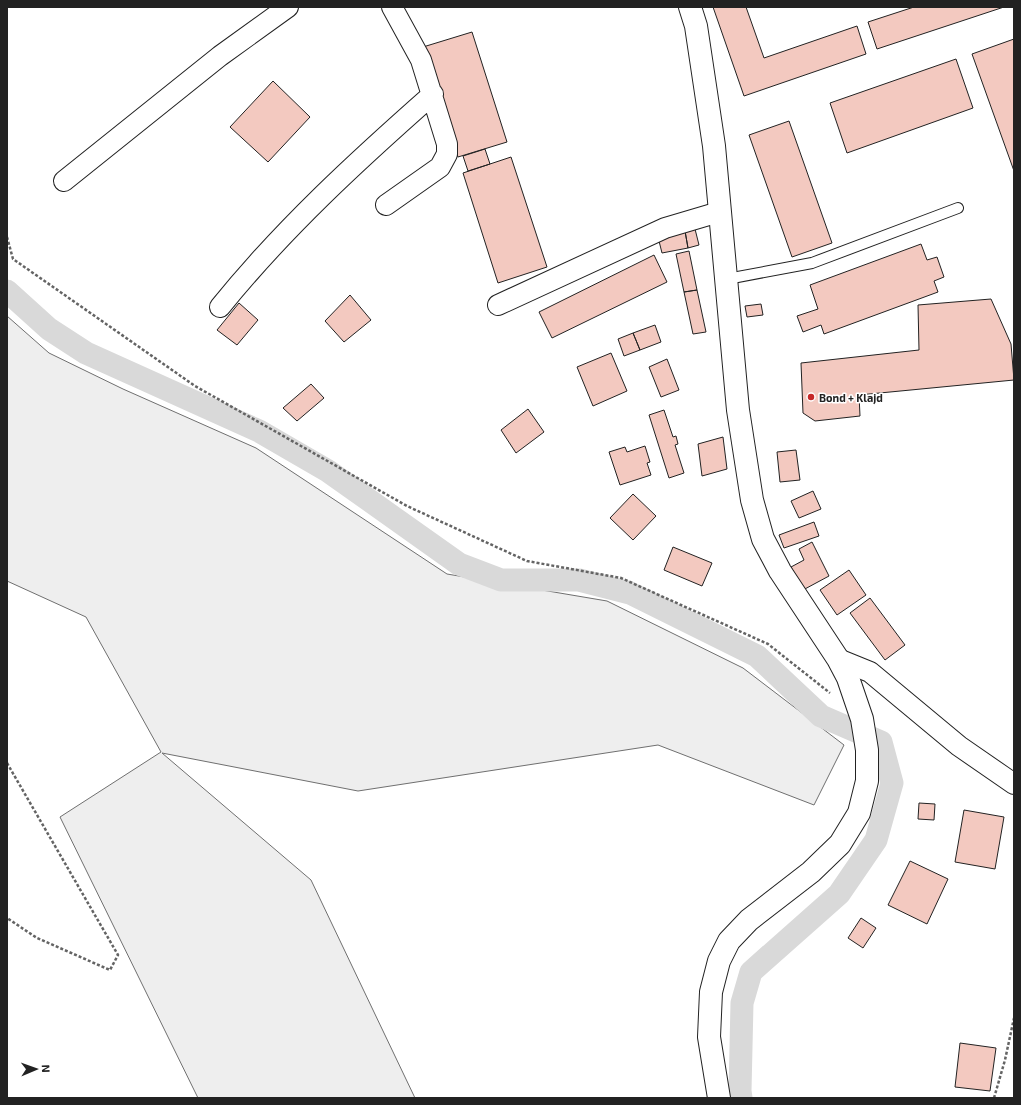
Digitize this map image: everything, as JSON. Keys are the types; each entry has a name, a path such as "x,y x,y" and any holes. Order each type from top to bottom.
{"main road":[{"path":"690,7 696,26 714,146 738,410 752,500 764,539 780,571 838,658 856,700 862,719 867,750 867,781 859,813 840,844 811,872 748,920 730,941 719,961 711,992 709,1036 719,1098"}],"street":[{"path":"64,181 220,56 288,7"},
{"path":"386,205 440,167 447,154 447,144 433,94 421,60 392,7"},
{"path":"220,307 253,266 310,207 372,148 433,94"},
{"path":"498,306 665,228 719,212"},
{"path":"838,658 870,672 959,746 1014,784"}],"lane":[{"path":"727,280 812,263 958,208"}],"path":[{"path":"7,237 13,259 195,386 407,506 527,561 621,578 768,644 833,696"},
{"path":"7,763 118,955 110,970 37,938 7,918"},
{"path":"994,1098 1005,1060 1014,1018"}],"shaded area":[{"path":"7,316 49,353 123,389 256,448 447,574 607,601 743,668 844,745 814,805 658,745 358,791 162,753 311,880 415,1098 198,1098 60,817 161,752 86,617 7,581"}],"building":[{"path":"713,7 746,7 764,58 857,26 866,54 744,96"},
{"path":"914,7 1004,7 877,49 868,22"},
{"path":"472,32 507,142 458,157 423,47"},
{"path":"1014,39 1014,171 972,54"},
{"path":"956,59 973,108 847,153 830,103"},
{"path":"273,81 310,117 268,162 230,127"},
{"path":"789,121 832,243 792,257 749,135"},
{"path":"485,149 490,164 468,171 463,156"},
{"path":"511,157 547,267 498,283 463,173"},
{"path":"695,229 699,245 688,248 685,231"},
{"path":"685,231 688,248 662,253 658,237"},
{"path":"921,244 927,260 937,257 944,277 934,281 938,292 824,334 821,325 803,332 797,316 818,309 810,285"},
{"path":"689,251 697,290 684,292 676,254"},
{"path":"654,255 667,282 552,338 539,312"},
{"path":"697,290 706,332 693,334 684,292"},
{"path":"350,295 371,320 344,342 325,321"},
{"path":"991,299 1011,344 1014,380 859,395 860,416 815,421 803,413 801,363 919,350 918,305"},
{"path":"239,303 258,320 237,345 217,330"},
{"path":"761,304 763,315 747,317 745,306"},
{"path":"655,325 661,342 640,350 633,333"},
{"path":"633,333 640,350 624,356 618,339"},
{"path":"611,353 627,391 593,406 577,367"},
{"path":"667,359 679,390 661,397 649,367"},
{"path":"311,384 324,398 297,421 283,408"},
{"path":"528,409 544,432 516,453 501,430"},
{"path":"664,410 673,437 676,436 678,444 675,445 684,473 669,478 649,415"},
{"path":"723,437 727,469 702,476 698,444"},
{"path":"645,446 650,462 647,463 651,475 620,485 609,452 625,447 627,452"},
{"path":"796,450 800,480 780,482 777,452"},
{"path":"813,491 821,509 799,518 791,501"},
{"path":"633,494 656,516 633,540 610,518"},
{"path":"814,522 819,536 784,548 779,535"},
{"path":"812,542 829,576 803,590 791,567 804,560 799,549"},
{"path":"673,547 712,563 702,586 664,570"},
{"path":"849,570 866,595 837,615 820,590"},
{"path":"870,598 905,645 885,660 850,613"},
{"path":"919,803 935,804 934,820 918,819"},
{"path":"964,810 1004,817 995,869 955,862"},
{"path":"910,861 948,879 927,924 888,905"},
{"path":"861,918 876,928 863,948 848,938"},
{"path":"960,1043 996,1048 990,1091 955,1087"}],"waterway":[{"path":"7,291 49,329 86,353 259,431 328,471 459,564 501,580 579,580 630,593 757,656 821,716 881,742 892,783 876,840 839,894 751,972 742,1003 741,1098"}],"place":[{"name":"Bond + Klajd","path":"811,397"}]}
